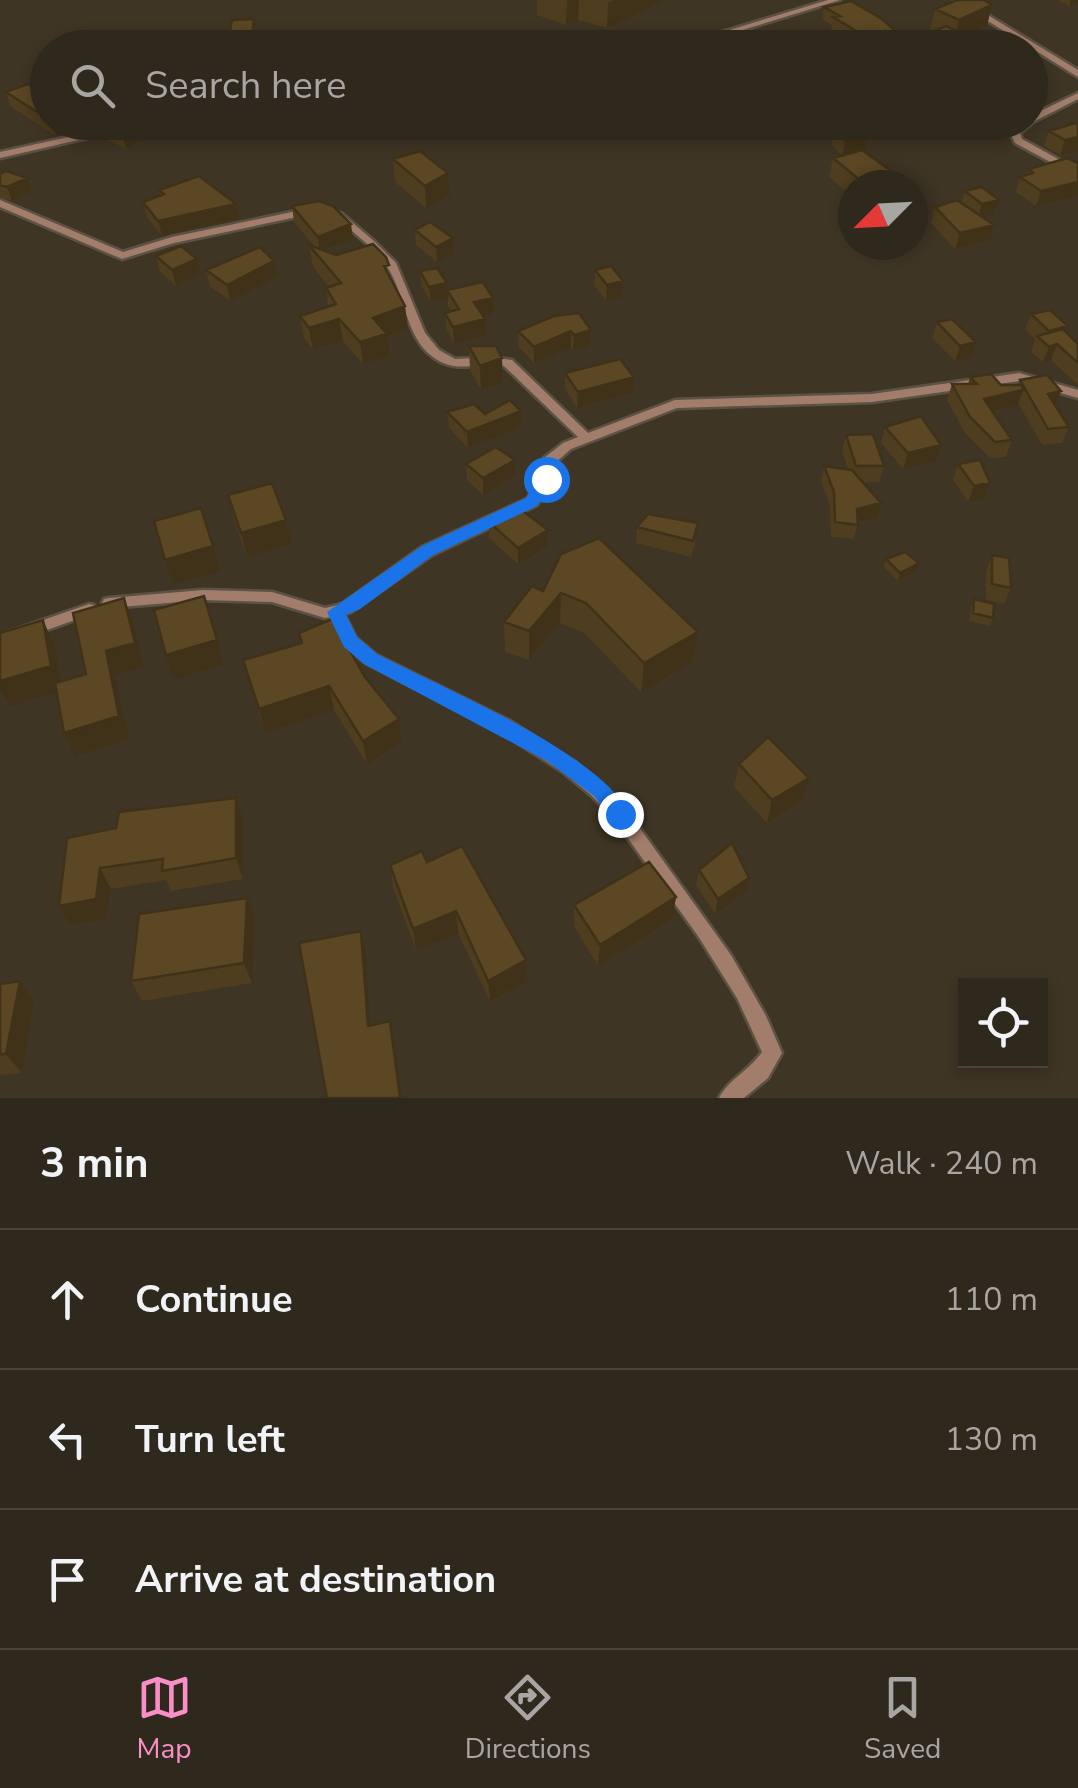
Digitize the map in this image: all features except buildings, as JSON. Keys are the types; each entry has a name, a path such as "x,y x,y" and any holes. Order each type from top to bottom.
{"street":[{"path":"735,30 836,0"},
{"path":"958,0 1007,30"},
{"path":"1048,56 1078,74"},
{"path":"1048,111 1078,96"},
{"path":"0,155 69,140"},
{"path":"1018,140 1078,174"},
{"path":"0,203 122,256 172,240 321,209 337,212 396,270 409,310 431,348 446,360 463,364 499,359 508,363 585,438"},
{"path":"0,640 109,603 162,597 272,598 326,613 336,612 354,604 428,550 532,502 546,479 549,461 585,438 675,404 872,398 1019,377 1078,394"},
{"path":"336,612 350,642 371,659 554,756 600,790 620,814 749,999 766,1034 772,1053 761,1071 729,1098"}],"route":[{"path":"546,479 532,502 428,550 354,604 336,612 350,642 371,659 554,756 600,790 620,814"}]}
